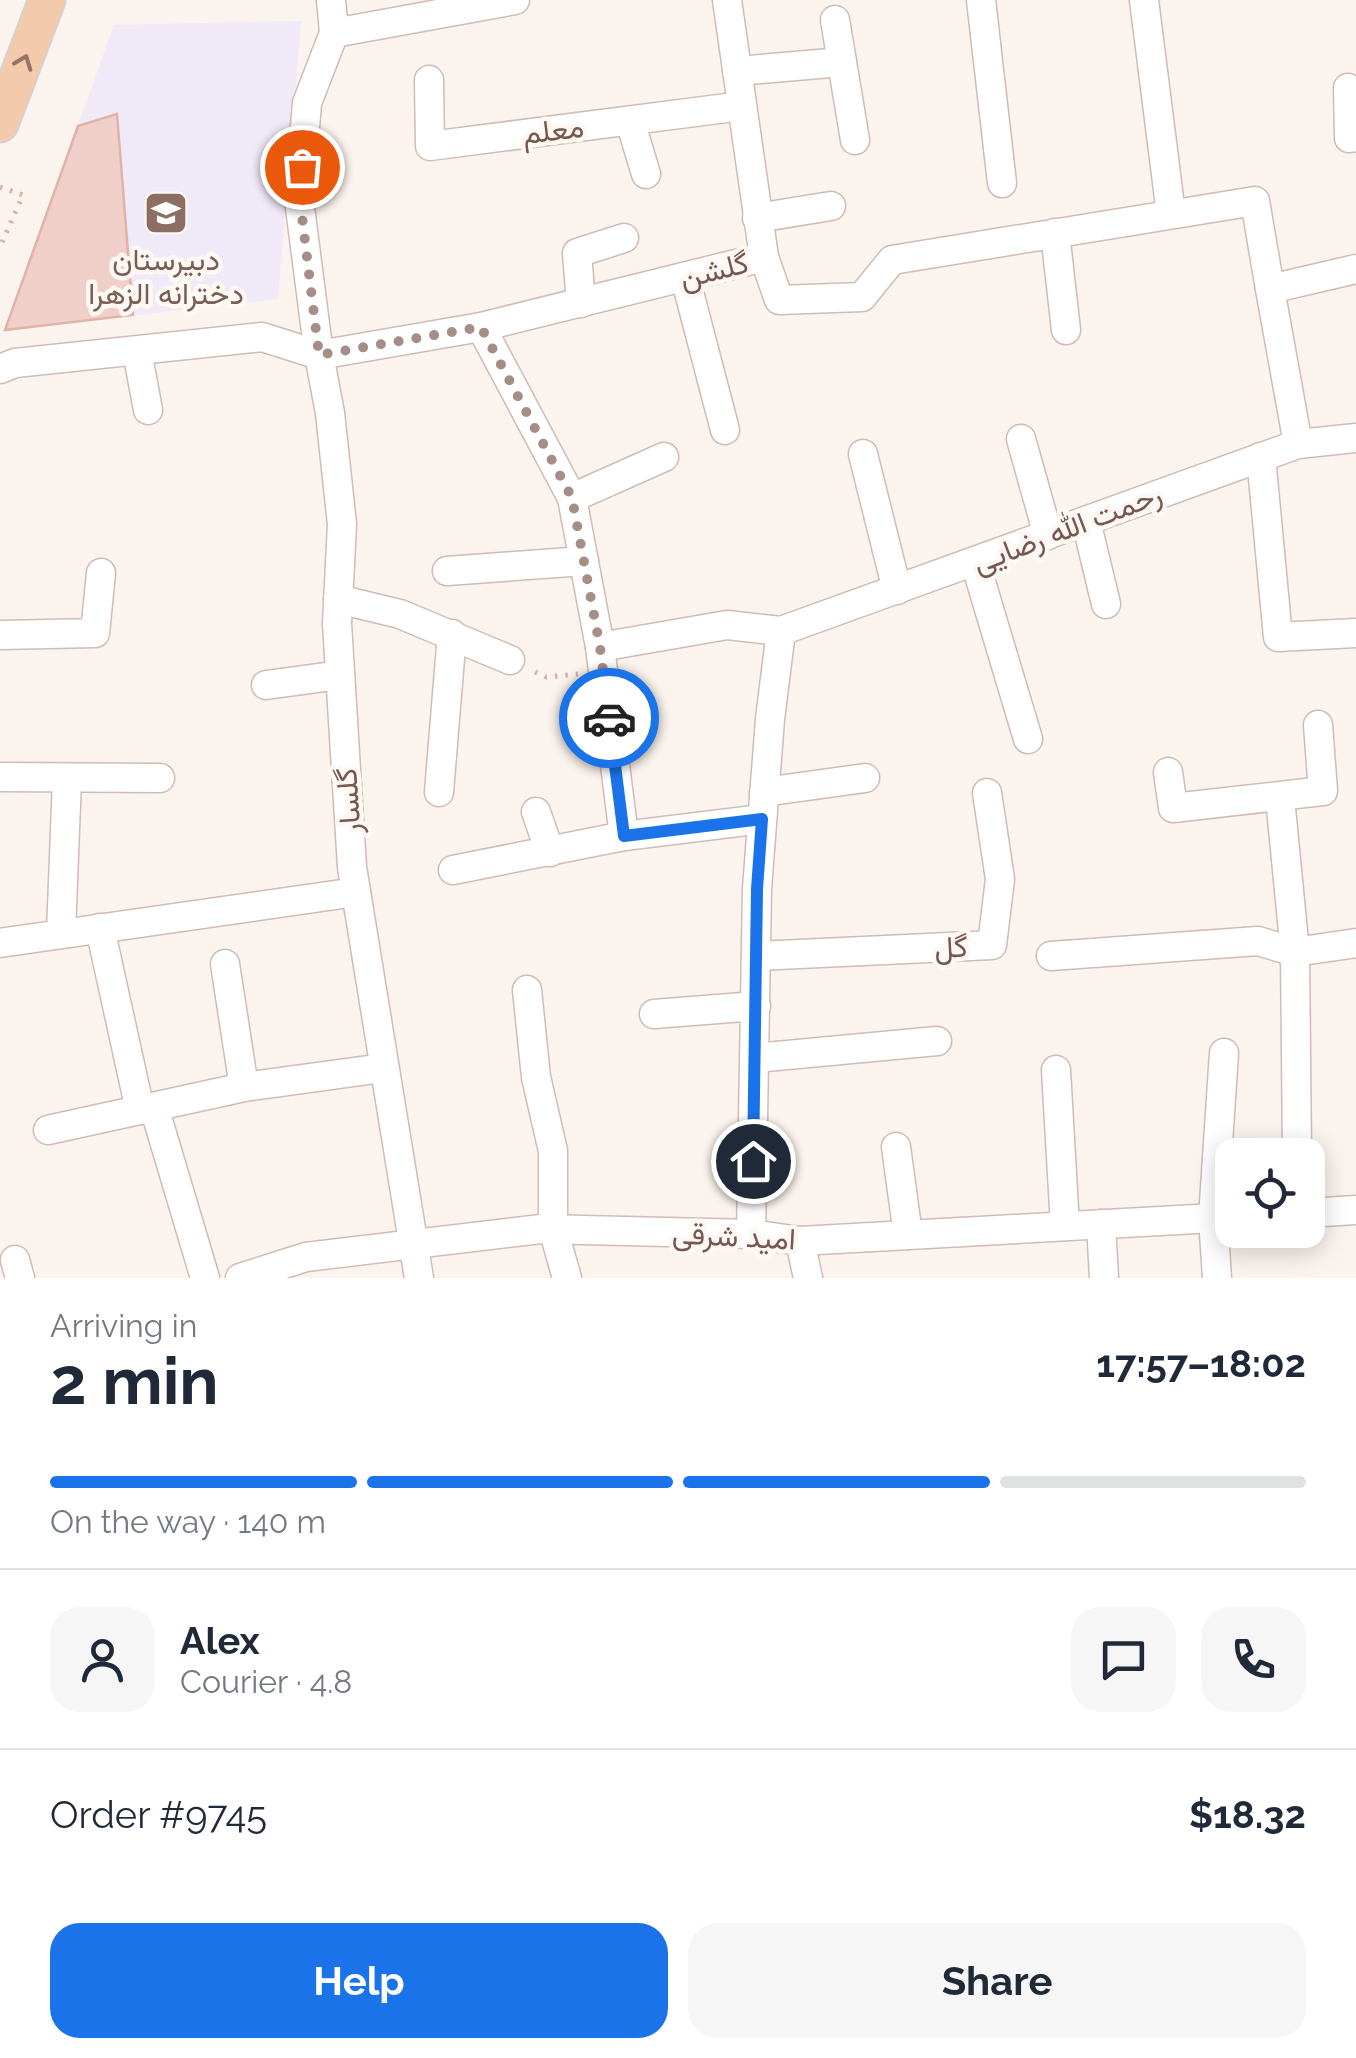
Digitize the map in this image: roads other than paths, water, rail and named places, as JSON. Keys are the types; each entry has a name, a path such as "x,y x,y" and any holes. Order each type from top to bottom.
{"main road":[{"path":"0,124 47,0"}],"street":[{"path":"331,0 334,33 499,1"},
{"path":"728,0 764,257"},
{"path":"981,0 1002,182"},
{"path":"1144,0 1171,214"},
{"path":"835,20 855,140"},
{"name":"گلسار","path":"334,33 307,103 300,200 342,524 340,674 356,892 419,1278"},
{"path":"737,71 842,62"},
{"name":"معلم","path":"429,80 430,146 742,106"},
{"path":"1348,88 1349,138 1356,136"},
{"path":"630,120 646,174"},
{"name":"گلشن","path":"5,361 262,337 319,355 481,327 764,257 780,300 862,297 892,260 1255,201 1270,289"},
{"path":"758,218 830,206"},
{"path":"1056,234 1066,330"},
{"path":"581,303 577,252 624,238"},
{"path":"1298,444 1270,289 1356,269"},
{"path":"685,277 725,430"},
{"path":"481,327 572,498 601,659 624,836"},
{"path":"136,351 148,410"},
{"name":"رحمت الله رضایی","path":"601,659 727,625 781,631 1298,444 1356,438"},
{"path":"1021,439 1048,535"},
{"path":"862,454 897,590"},
{"path":"572,498 664,457"},
{"path":"1261,457 1278,637 1356,633"},
{"path":"1086,521 1106,604"},
{"path":"447,571 584,560"},
{"path":"976,562 1028,739"},
{"path":"0,635 95,632 101,573"},
{"path":"338,599 400,614 510,660"},
{"path":"751,1234 763,806 781,631"},
{"path":"439,792 452,634"},
{"path":"266,685 340,674"},
{"path":"1168,772 1173,808 1322,791 1318,725"},
{"path":"0,777 160,778"},
{"path":"454,870 763,806 865,778"},
{"path":"60,933 67,779"},
{"name":"گل","path":"756,956 992,945 1000,880 987,794"},
{"path":"1280,798 1295,952 1297,1138"},
{"path":"536,812 550,852"},
{"path":"0,943 356,892"},
{"path":"100,928 147,1109 205,1278"},
{"path":"1051,956 1258,942 1295,952 1356,943"},
{"path":"225,964 244,1087"},
{"path":"528,990 536,1076 553,1151 554,1228 567,1278"},
{"path":"654,1014 756,1006"},
{"path":"756,1058 937,1041"},
{"path":"1223,1138 1224,1053"},
{"path":"48,1130 244,1087 383,1068"},
{"path":"1056,1070 1065,1226"},
{"path":"896,1146 908,1235"},
{"path":"1325,1212 1356,1210"},
{"name":"امید شرقی","path":"253,1276 306,1257 554,1228 751,1234 800,1241 1215,1218"},
{"path":"1101,1224 1104,1278"},
{"path":"800,1241 808,1278"},
{"path":"1217,1278 1220,1248"}],"place":[{"name":"دبيرستان دخترانه الزهرا","path":"166,213"}]}
